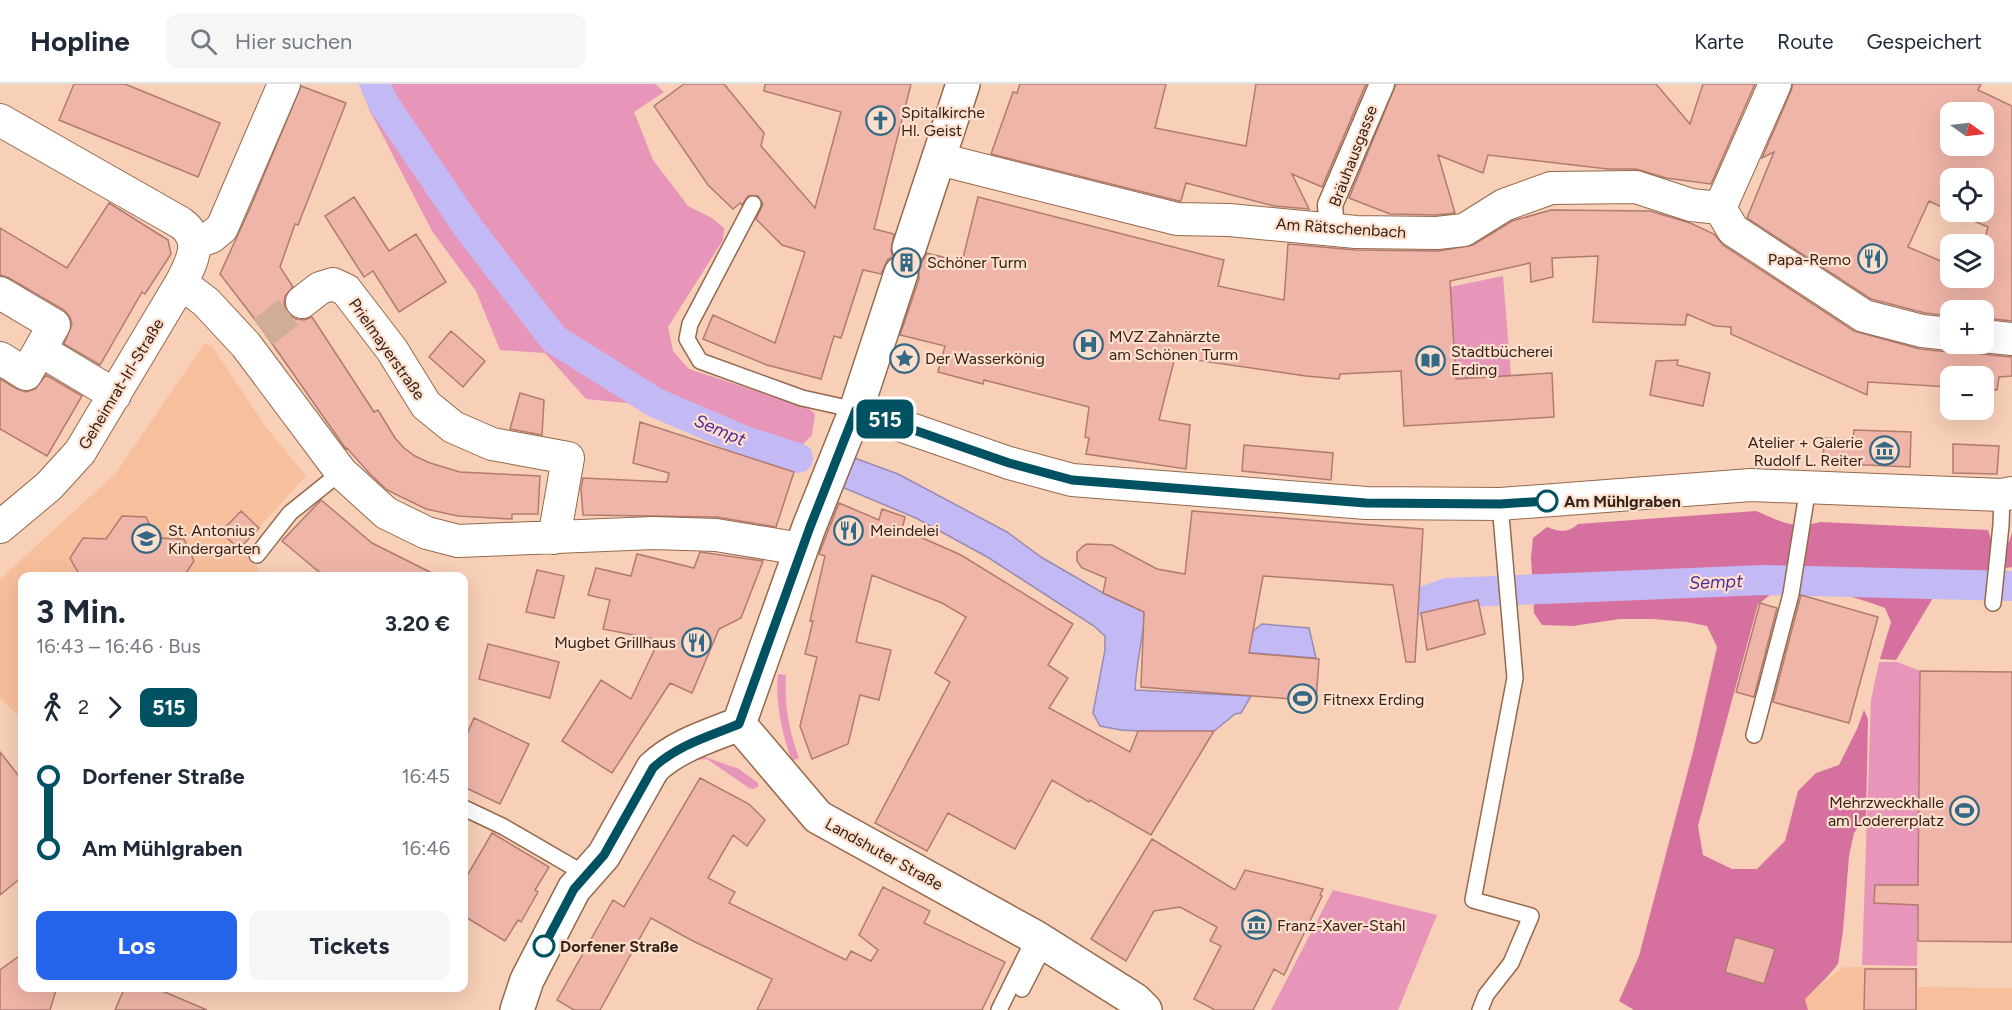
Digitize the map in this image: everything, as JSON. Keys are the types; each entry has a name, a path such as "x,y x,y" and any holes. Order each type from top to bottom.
{"street":[{"path":"195,243 211,237 222,228 284,84"},
{"path":"517,1010 527,980 574,889 604,855 653,768 665,757 739,724 801,549 850,424 963,84"},
{"name":"Bräuhausgasse","path":"1332,230 1330,205 1382,84"},
{"path":"1774,84 1720,208 1732,230 1864,315 1922,332 1940,333"},
{"path":"0,120 188,229 195,243 192,261 181,283 255,338 341,472 386,513 428,533 458,541 653,533 716,535 801,549"},
{"name":"Am Rätschenbach","path":"939,159 1177,219 1229,220 1356,232 1437,233 1464,230 1504,205 1551,188 1636,187 1691,205 1720,208"},
{"name":"Geheimrat-Irl-Straße","path":"0,527 49,486 80,452 181,283"},
{"name":"Prielmayerstraße","path":"302,302 320,288 333,284 346,290 392,350 426,405 453,427 492,444 567,458 554,538"},
{"path":"0,293 54,325 26,374 0,358"},
{"path":"1994,337 2012,339"},
{"path":"40,350 115,395"},
{"path":"850,424 1072,480 1366,503 1500,504 1751,485 2007,494"},
{"name":"Landshuter Straße","path":"739,724 818,817 1040,941 1135,1000 1145,1010"}],"lane":[{"path":"753,204 690,324 687,339 700,362 802,398 850,424"},
{"path":"257,555 290,513 341,472"},
{"path":"1754,735 1791,594 1808,487"},
{"path":"1993,603 2007,494"},
{"path":"1480,1010 1486,995 1510,963 1531,916 1473,900 1515,678 1500,504"},
{"path":"468,810 504,826 585,874"},
{"path":"1022,988 1040,941"},
{"path":"999,1010 1040,941"}],"shaded area":[{"path":"359,84 655,84 664,92 634,112 653,160 688,206 712,218 724,228 723,240 668,327 673,351 689,369 808,408 815,414 812,435 801,446 698,410 586,399 545,353 500,350 476,291 432,231 370,111"},
{"path":"1503,276 1511,376 1456,379 1450,287"},
{"name":"St. Antonius Kindergarten","path":"204,344 212,346 265,426 306,476 239,549 259,569 256,572 18,572 18,715 0,699 0,579 116,473"},
{"path":"770,443 804,450 822,446 898,474 1007,532 1041,557 1103,593 1145,612 1135,690 1251,696 1241,713 1235,714 1214,731 1157,732 1100,726 1093,713 1105,650 1105,636 1094,626 989,558 916,518 770,457 760,444"},
{"path":"1756,511 1794,525 1820,522 1988,530 1993,545 2009,542 2012,533 2012,567 1978,572 1949,571 1896,660 1880,659 1891,622 1885,608 1860,599 1799,588 1773,593 1758,604 1698,826 1703,855 1732,869 1757,869 1785,841 1798,791 1816,773 1839,765 1864,710 1868,719 1866,817 1854,833 1849,856 1838,964 1805,999 1808,1010 1634,1010 1619,1001 1639,956 1694,748 1717,647 1707,626 1687,622 1620,619 1573,626 1542,625 1534,613 1531,557 1533,538 1547,527 1563,531 1578,524"},
{"path":"1262,624 1309,628 1316,658 1214,650 1218,625 1253,631"},
{"path":"1879,662 1897,662 1920,671 1917,966 1862,965 1871,700"},
{"path":"778,674 786,675 788,717 799,758 792,761 780,718"},
{"path":"702,756 739,769 758,783 758,787 749,788 707,759 693,760"},
{"path":"1333,890 1437,915 1398,1010 1271,1010"},
{"path":"1844,967 1918,968 1918,987 2012,988 2012,1010 1799,1010 1800,1000"}],"pier":[{"path":"823,443 856,455 842,491 801,473 811,446"}],"building":[{"path":"74,84 125,84 220,123 198,177 59,120"},
{"path":"684,84 724,84 764,133 761,146 815,208 841,112 764,91 765,84 911,84 874,229 894,234 891,251 893,257 888,259 881,274 863,270 841,338 834,336 821,379 767,365 703,339 713,315 775,343 805,252 782,245 756,219 763,204 758,196 748,196 742,205 740,203 733,209 708,185 654,106"},
{"path":"1020,84 1166,84 1155,128 1246,146 1256,84 1366,84 1322,187 1292,174 1309,209 1274,206 1186,183 1181,201 1179,201 991,154 1013,92 1017,93"},
{"path":"1396,84 1656,84 1690,124 1703,84 1755,84 1711,184 1666,178 1636,169 1608,169 1488,155 1483,173 1438,155 1455,213 1436,215 1390,214 1349,198"},
{"path":"1793,84 1981,84 1978,90 2012,106 2012,321 1994,319 1994,300 1940,300 1940,315 1871,299 1747,218 1774,152 1762,158","holes":["1940,168 1994,168 1994,222 1976,222 1988,227 1986,234 1994,234 1994,288 1940,288 1940,261 1908,247 1929,201 1940,206"]},
{"path":"301,86 346,103 298,225 295,224 280,267 293,287 285,296 284,304 287,313 296,319 304,320 312,317 374,412 378,410 404,448 430,463 460,472 540,476 538,514 512,514 512,519 458,516 426,509 387,490 346,449 257,322 220,274"},
{"path":"354,197 389,251 416,234 446,282 399,312 373,271 364,277 325,216"},
{"path":"978,197 1224,260 1218,286 1284,300 1288,244 1356,250 1439,251 1473,245 1512,221 1551,210 1650,211 1690,223 1714,234 1723,245 1854,331 1920,349 1940,351 1940,354 2012,357 2012,376 1999,377 1997,390 1994,390 1994,366 1940,366 1940,386 1868,382 1867,395 1731,334 1731,327 1715,326 1687,314 1685,325 1593,322 1598,256 1552,258 1553,277 1531,282 1530,263 1450,281 1456,379 1552,373 1554,417 1404,426 1401,371 1340,374 1339,379 1175,357 1159,420 1190,425 1186,469 1086,454 1089,438 1085,437 1089,407 984,380 983,384 938,372 945,346 900,335 919,279 917,264 922,262 927,253 962,262"},
{"path":"109,203 168,240 171,254 145,294 142,292 100,365 64,344 72,324 64,310 0,275 0,228 67,268"},
{"path":"451,331 485,361 463,387 429,357"},
{"path":"1678,360 1677,365 1710,373 1703,406 1650,395 1656,361"},
{"path":"46,375 82,396 47,456 0,429 0,379 26,392 35,389"},
{"path":"520,393 544,400 542,435 510,429"},
{"path":"640,422 794,472 776,527 717,517 583,515 581,488 583,478 667,482 669,473 633,463"},
{"path":"1854,430 1911,432 1910,467 1823,463 1824,438 1853,439"},
{"path":"1953,444 1999,446 1997,474 1953,473"},
{"path":"1244,445 1333,453 1331,480 1242,471"},
{"path":"321,500 372,543 430,572 319,572 282,541"},
{"path":"839,503 879,520 882,509 905,517 902,529 961,555 1073,624 1048,665 1068,678 1049,708 1130,752 1138,731 1214,731 1151,835 1052,780 1015,849 948,813 927,851 875,823 950,682 935,673 966,617 942,603 872,575 856,642 891,650 879,700 860,695 848,744 812,759 800,726 817,657 805,654 825,556 819,554"},
{"path":"241,511 259,528 239,549 221,532"},
{"path":"1192,511 1423,529 1415,662 1406,662 1393,585 1263,576 1249,653 1319,659 1316,701 1141,687 1144,612 1103,593 1106,578 1082,568 1077,561 1077,552 1087,544 1112,545 1157,569 1185,574"},
{"path":"122,516 146,517 156,538 184,539 194,561 187,572 78,572 70,558 83,538 106,539"},
{"path":"700,552 763,561 741,618 719,629 692,693 670,683 612,773 562,741 601,680 631,699 659,640 603,629 610,600 588,595 596,568 631,576 637,554 694,568"},
{"path":"537,570 564,576 554,618 526,612"},
{"path":"1801,595 1878,617 1849,723 1773,702"},
{"path":"1478,600 1485,634 1427,650 1421,613"},
{"path":"1760,603 1777,608 1754,697 1736,692"},
{"path":"488,644 559,662 550,698 479,679"},
{"name":"Mehrzweckhalle am Lodererplatz","path":"1920,671 2012,672 2012,942 1918,941 1918,905 1874,903 1875,885 1918,885"},
{"path":"474,718 529,744 500,804 468,789 468,732"},
{"path":"0,752 18,775 18,880 0,895"},
{"path":"700,778 749,804 765,820 747,846 733,835 708,878 735,892 729,903 846,960 851,951 871,961 878,950 859,935 883,887 930,911 924,923 1005,962 982,1010 757,1010 772,979 651,918 600,1010 574,1010 557,1000 613,900 624,907"},
{"path":"492,833 549,867 535,890 538,892 521,922 518,920 505,941 468,918 468,874"},
{"path":"1152,839 1235,890 1245,870 1323,889 1320,895 1322,896 1284,975 1274,969 1253,1010 1215,1010 1194,999 1221,946 1210,941 1217,927 1180,907 1154,911 1126,961 1091,939"},
{"path":"1735,937 1775,949 1764,984 1725,972"},
{"path":"18,957 18,992 55,992 50,1010 0,1010 0,970"},
{"path":"1865,969 1916,969 1916,1010 1864,1010"},
{"path":"123,992 165,992 207,1010 115,1010"}],"waterway":[{"name":"Sempt","path":"375,84 384,104 469,229 554,339 656,403 745,441 798,458"},
{"name":"Sempt","path":"1422,602 1447,593 1764,580 2012,586"}],"tunnel":[{"path":"263,332 302,302"}],"bus line":[{"name":"515","path":"544,946 574,889 604,855 653,768 678,749 739,724 774,623 856,410 1009,463 1072,480 1366,503 1500,504 1547,501"}],"place":[{"name":"Spitalkirche Hl. Geist","path":"880,121"},
{"name":"Papa-Remo","path":"1872,259"},
{"name":"Schöner Turm","path":"906,262"},
{"name":"MVZ Zahnärzte am Schönen Turm","path":"1088,345"},
{"name":"Der Wasserkönig","path":"904,358"},
{"name":"Stadtbücherei Erding","path":"1430,360"},
{"name":"Atelier + Galerie Rudolf L. Reiter","path":"1884,451"},
{"name":"Am Mühlgraben","path":"1547,501"},
{"name":"Meindelei","path":"849,530"},
{"name":"St. Antonius Kindergarten","path":"147,539"},
{"name":"Mugbet Grillhaus","path":"697,642"},
{"name":"Fitnexx Erding","path":"1302,699"},
{"name":"Mehrzweckhalle am Lodererplatz","path":"1965,811"},
{"name":"Franz-Xaver-Stahl","path":"1256,925"},
{"name":"Dorfener Straße","path":"544,946"}]}
